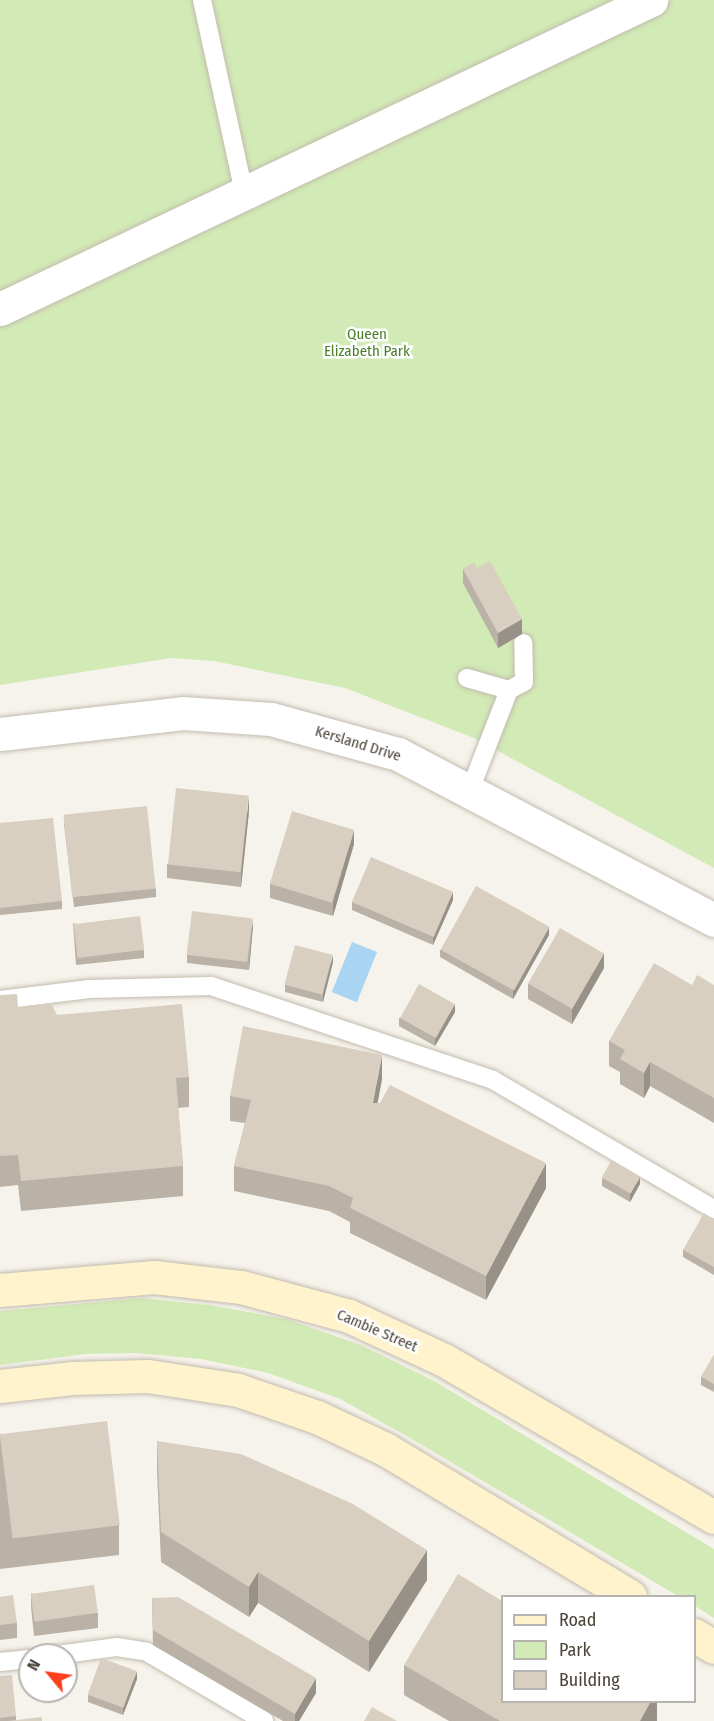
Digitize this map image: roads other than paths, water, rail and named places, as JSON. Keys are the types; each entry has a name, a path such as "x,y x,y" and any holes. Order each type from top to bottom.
{"main road":[{"name":"Cambie Street","path":"0,1290 154,1277 241,1287 349,1316 444,1360 714,1517"},
{"path":"0,1386 72,1378 148,1376 249,1394 317,1417 385,1449 628,1595"},
{"path":"696,1636 714,1647"}],"street":[{"path":"0,309 651,0"},
{"name":"Kersland Drive","path":"0,734 183,713 271,719 398,754 714,920"}],"lane":[{"path":"202,0 244,193"},
{"path":"470,790 509,690 524,682 523,644"},
{"path":"467,678 509,690"},
{"path":"0,1000 89,989 211,986 493,1080 714,1209"},
{"path":"78,1652 117,1647 147,1652 264,1721"},
{"path":"0,1662 18,1660"}],"water":[{"path":"352,942 377,952 357,1002 332,992"}],"park label":[{"name":"Queen Elizabeth Park","path":"367,342"}]}
